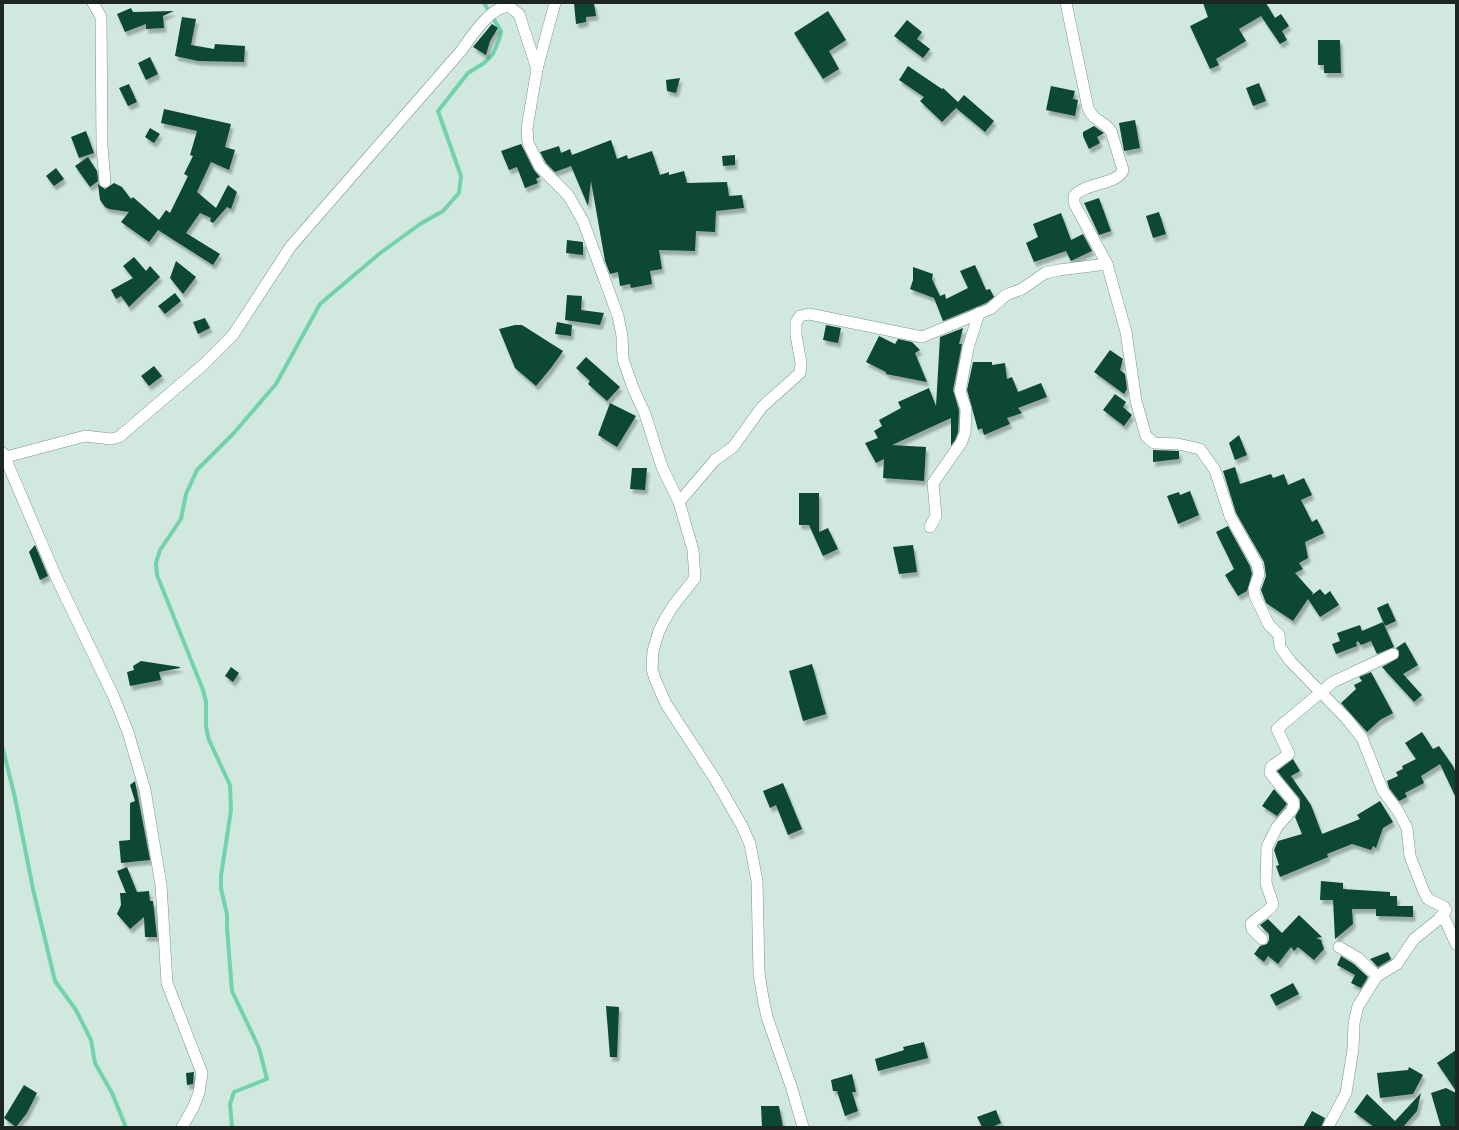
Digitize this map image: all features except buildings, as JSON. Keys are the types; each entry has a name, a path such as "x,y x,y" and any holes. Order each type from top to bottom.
{"street":[{"path":"93,3 101,17 102,146 105,182"},
{"path":"555,3 537,69 527,128 528,142 540,167 547,176 568,195 583,221 613,300 622,336 623,359 633,388 645,414 662,467 679,502 693,550 695,578 673,606 659,630 653,651 652,670 657,686 666,704 715,779 742,826 750,844 757,881 760,972 763,998 767,1017 792,1089 803,1127"},
{"path":"1066,3 1088,108 1094,119 1108,127 1111,131 1124,170 1119,177 1084,188 1076,194 1074,199 1075,206 1107,264 1126,332 1136,401 1146,436 1154,443 1178,444 1200,449 1210,462 1221,485 1230,516 1257,564 1259,574 1254,592 1269,625 1279,635 1280,647 1286,656 1321,691 1362,738 1383,791 1398,810 1407,828 1410,856 1421,886 1428,899 1445,908 1446,912 1414,938 1396,964 1377,976 1358,1006 1354,1023 1353,1049 1346,1093 1328,1127"},
{"path":"182,1127 193,1108 199,1093 202,1074 167,983 161,885 145,790 125,725 57,579 4,455 84,436 111,439 119,437 203,365 233,335 291,246 461,51 482,23 498,8 510,7 519,14 537,69"},
{"path":"679,502 715,460 733,447 762,407 800,373 802,364 795,327 796,320 800,316 809,314 922,337 990,309 1006,295 1022,289 1045,273 1107,264"},
{"path":"930,527 936,516 933,483 961,443 965,433 966,409 960,391 968,348 979,313"},
{"path":"1262,939 1251,926 1258,916 1271,908 1273,904 1266,883 1267,847 1277,827 1292,811 1294,805 1293,801 1270,773 1271,767 1289,754 1276,730 1333,682 1392,654"},
{"path":"1443,915 1456,944"},
{"path":"1339,947 1358,958 1377,976"}],"waterway":[{"path":"232,1127 230,1104 234,1092 267,1079 259,1048 232,991 227,914 221,889 221,876 231,810 230,785 209,740 206,727 206,702 203,690 157,575 156,563 160,550 181,519 186,494 197,470 233,434 276,384 320,304 379,254 420,224 443,211 459,193 461,176 438,111 468,73 484,63 493,54 501,31 484,3"},
{"path":"3,749 15,798 33,889 55,981 76,1010 91,1040 95,1063 112,1093 125,1125 124,1127"}]}
